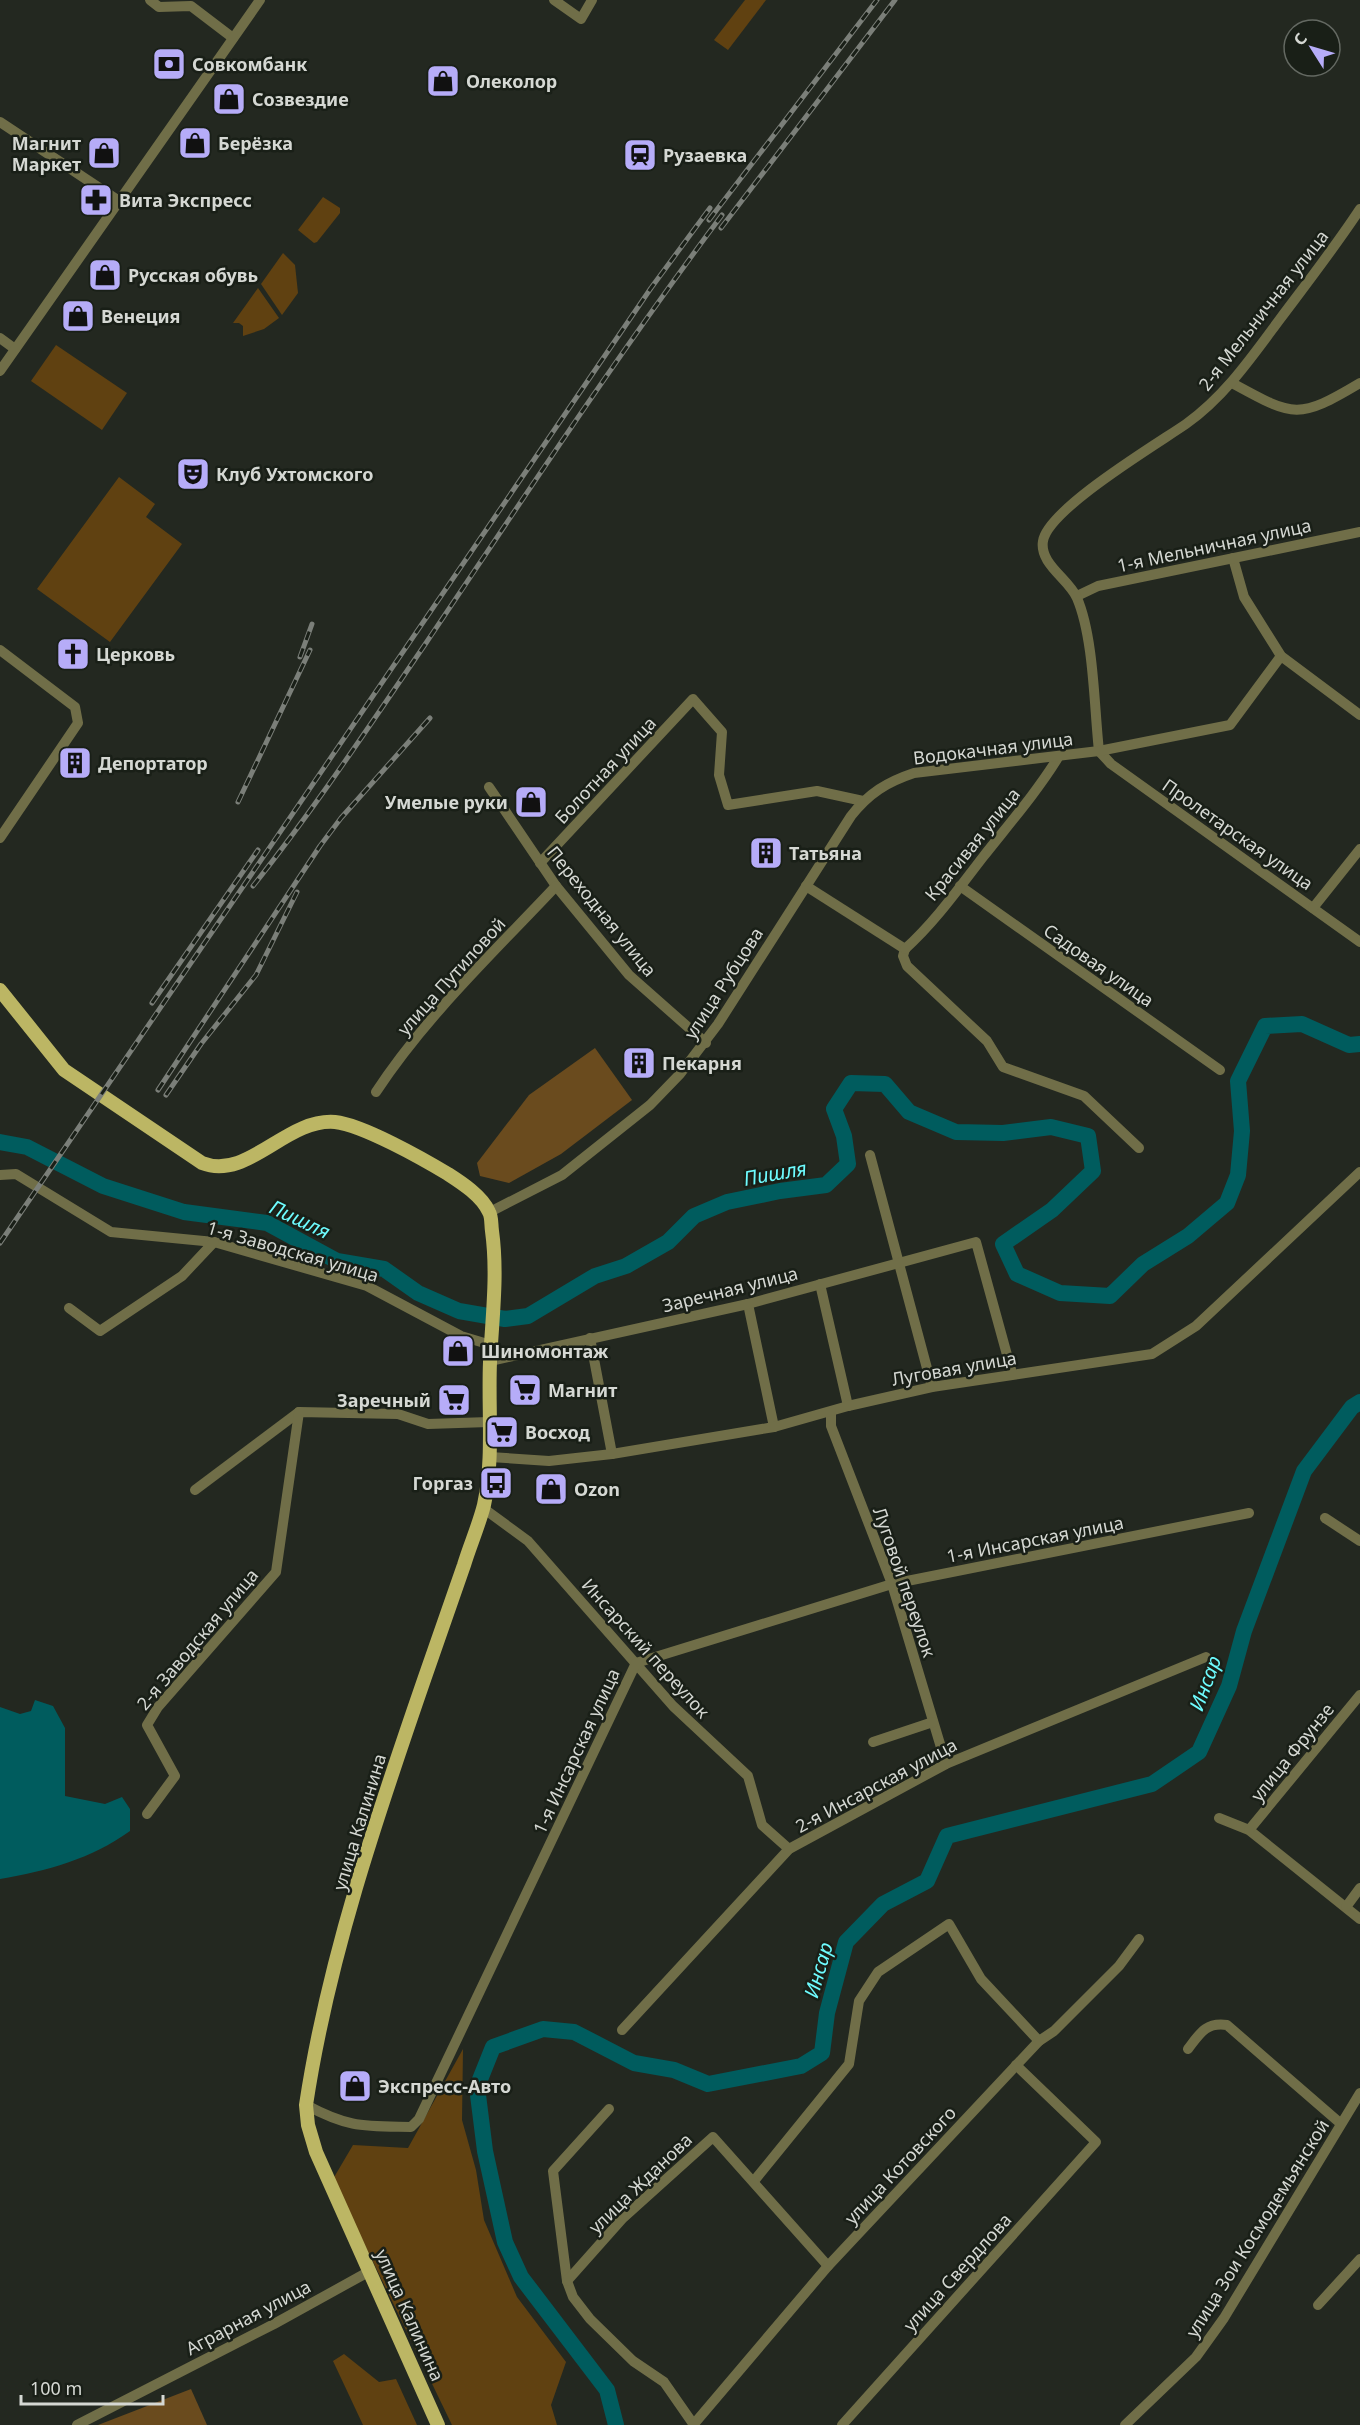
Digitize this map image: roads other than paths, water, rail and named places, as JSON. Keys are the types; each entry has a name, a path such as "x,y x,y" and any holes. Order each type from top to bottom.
{"main road":[{"path":"0,990 29,1029 68,1072 123,1111 213,1167 228,1166 245,1160 293,1131 312,1124 333,1122 351,1125 448,1174 473,1192 490,1212"},
{"name":"улица Калинина","path":"438,2425 316,2152 308,2125 306,2105 337,1960 360,1877 390,1778 483,1508 490,1457 490,1361 495,1291 495,1253 490,1212"}],"street":[{"path":"150,0 159,7 191,6 233,38"},
{"path":"0,371 260,0"},
{"path":"554,0 581,19 592,0"},
{"path":"0,122 119,201"},
{"name":"2-я Мельничная улица","path":"1077,596 1044,552 1043,540 1053,522 1084,494 1215,402 1232,383 1360,209"},
{"path":"0,338 15,349"},
{"path":"1232,383 1276,408 1300,411 1326,403 1360,383"},
{"name":"1-я Мельничная улица","path":"1077,596 1098,586 1360,532"},
{"path":"1233,558 1244,597 1281,656 1360,715"},
{"path":"1077,596 1086,625 1099,751"},
{"path":"0,650 75,707 78,723 0,838"},
{"name":"Водокачная улица","path":"863,801 888,782 914,773 1099,751 1230,725 1281,656"},
{"name":"Болотная улица","path":"540,863 693,699 722,732 719,776 728,805 817,791 863,801"},
{"name":"Пролетарская улица","path":"1099,751 1111,764 1360,942"},
{"name":"Красивая улица","path":"905,948 920,935 960,886 1044,780 1059,756"},
{"name":"Переходная улица","path":"489,787 556,886 629,975 706,1043"},
{"name":"улица Рубцова","path":"490,1212 562,1175 650,1105 706,1043 863,801"},
{"path":"1313,908 1360,849"},
{"name":"улица Путиловой","path":"376,1092 396,1062 441,1010 556,886"},
{"path":"806,886 905,948 903,956 907,966 987,1041 1003,1067 1084,1096 1139,1148"},
{"name":"Садовая улица","path":"960,886 1220,1070"},
{"path":"870,1155 932,1387"},
{"name":"Луговая улица","path":"490,1457 549,1461 612,1454 774,1427 848,1406 932,1387 1012,1373 1152,1354 1196,1326 1360,1172"},
{"name":"1-я Заводская улица","path":"0,1175 16,1174 111,1232 214,1242 367,1286 461,1336 492,1339"},
{"path":"69,1308 100,1331 182,1276 214,1242"},
{"name":"Заречная улица","path":"490,1361 748,1304 975,1242 1012,1373"},
{"path":"820,1284 848,1406"},
{"path":"748,1304 774,1427"},
{"path":"590,1338 612,1454"},
{"path":"195,1490 299,1412 398,1414 428,1424 489,1422"},
{"name":"2-я Заводская улица","path":"147,1814 175,1776 147,1725 158,1707 276,1572 299,1412"},
{"name":"Луговой переулок","path":"831,1412 831,1426 892,1584 946,1764"},
{"name":"Инсарский переулок","path":"483,1508 528,1540 673,1706 748,1776 762,1825 789,1849"},
{"name":"1-я Инсарская улица","path":"306,2105 335,2121 355,2126 411,2127 419,2119 636,1663 892,1584 1249,1513"},
{"path":"1325,1518 1360,1541"},
{"name":"2-я Инсарская улица","path":"622,2030 789,1849 946,1764 1206,1657"},
{"name":"улица Фрунзе","path":"1249,1830 1360,1695"},
{"path":"873,1742 933,1722"},
{"path":"1219,1818 1249,1830 1360,1919"},
{"path":"1346,1907 1360,1888"},
{"path":"828,2266 754,2181 849,2064 859,2001 879,1971 949,1924 981,1979 1039,2041"},
{"name":"улица Котовского","path":"694,2425 828,2266 1039,2041 1054,2031 1119,1966 1139,1939"},
{"path":"1188,2049 1205,2027 1214,2023 1227,2025 1340,2123"},
{"name":"улица Свердлова","path":"842,2425 1096,2142 1016,2065"},
{"name":"улица Зои Космодемьянской","path":"1125,2425 1196,2357 1224,2318 1360,2093"},
{"path":"609,2109 553,2171 567,2281 573,2297 590,2319 633,2361 664,2382 694,2425"},
{"name":"улица Жданова","path":"567,2281 623,2218 713,2137 754,2181"},
{"path":"1318,2305 1360,2259"},
{"name":"Аграрная улица","path":"77,2425 274,2324 370,2271"}],"water":[{"path":"35,1700 53,1706 65,1728 65,1796 105,1804 122,1797 130,1809 130,1831 100,1849 68,1862 0,1879 0,1707 20,1714 31,1711"}],"waterway":[{"name":"Пишля","path":"0,1142 27,1147 103,1186 184,1212 267,1223 337,1261 384,1269 418,1293 459,1311 505,1319 528,1316 595,1276 626,1266 668,1242 694,1216 727,1202 780,1191 826,1185 848,1164 844,1136 834,1109 851,1083 885,1084 909,1112 956,1132 1003,1133 1051,1127 1088,1136 1093,1171 1052,1210 1003,1244 1017,1274 1060,1293 1110,1296 1143,1264 1188,1236 1227,1203 1238,1175 1242,1131 1238,1081 1265,1026 1302,1024 1349,1045 1360,1044"},
{"name":"Инсар","path":"616,2425 607,2390 521,2277 505,2242 485,2151 477,2087 493,2047 543,2029 574,2032 634,2063 674,2070 708,2084 801,2066 822,2053 827,2013 846,1942 883,1904 927,1881 947,1836 1152,1784 1199,1752 1229,1686 1244,1631 1304,1471 1352,1407 1360,1402"}],"railway":[{"path":"709,220 877,0"},
{"path":"721,228 895,0"},
{"path":"0,1243 651,288 710,208"},
{"path":"253,886 342,766 608,374 722,215"},
{"path":"300,657 312,624"},
{"path":"238,802 310,650"},
{"path":"158,1090 320,846 341,818 430,718"},
{"path":"152,1003 258,850"},
{"path":"166,1095 201,1044 256,975 297,892"}],"place":[{"name":"Совкомбанк","path":"169,64"},
{"name":"Олеколор","path":"443,81"},
{"name":"Созвездие","path":"229,99"},
{"name":"Берёзка","path":"195,143"},
{"name":"Магнит Маркет","path":"104,153"},
{"name":"Рузаевка","path":"640,155"},
{"name":"Вита Экспресс","path":"96,200"},
{"name":"Русская обувь","path":"105,275"},
{"name":"Венеция","path":"78,316"},
{"name":"Клуб Ухтомского","path":"193,474"},
{"name":"Церковь","path":"73,654"},
{"name":"Депортатор","path":"75,763"},
{"name":"Умелые руки","path":"531,802"},
{"name":"Татьяна","path":"766,853"},
{"name":"Пекарня","path":"639,1063"},
{"name":"Шиномонтаж","path":"458,1351"},
{"name":"Магнит","path":"525,1390"},
{"name":"Заречный","path":"454,1400"},
{"name":"Восход","path":"502,1432"},
{"name":"Горгаз","path":"496,1483"},
{"name":"Ozon","path":"551,1489"},
{"name":"Экспресс-Авто","path":"355,2086"}]}
